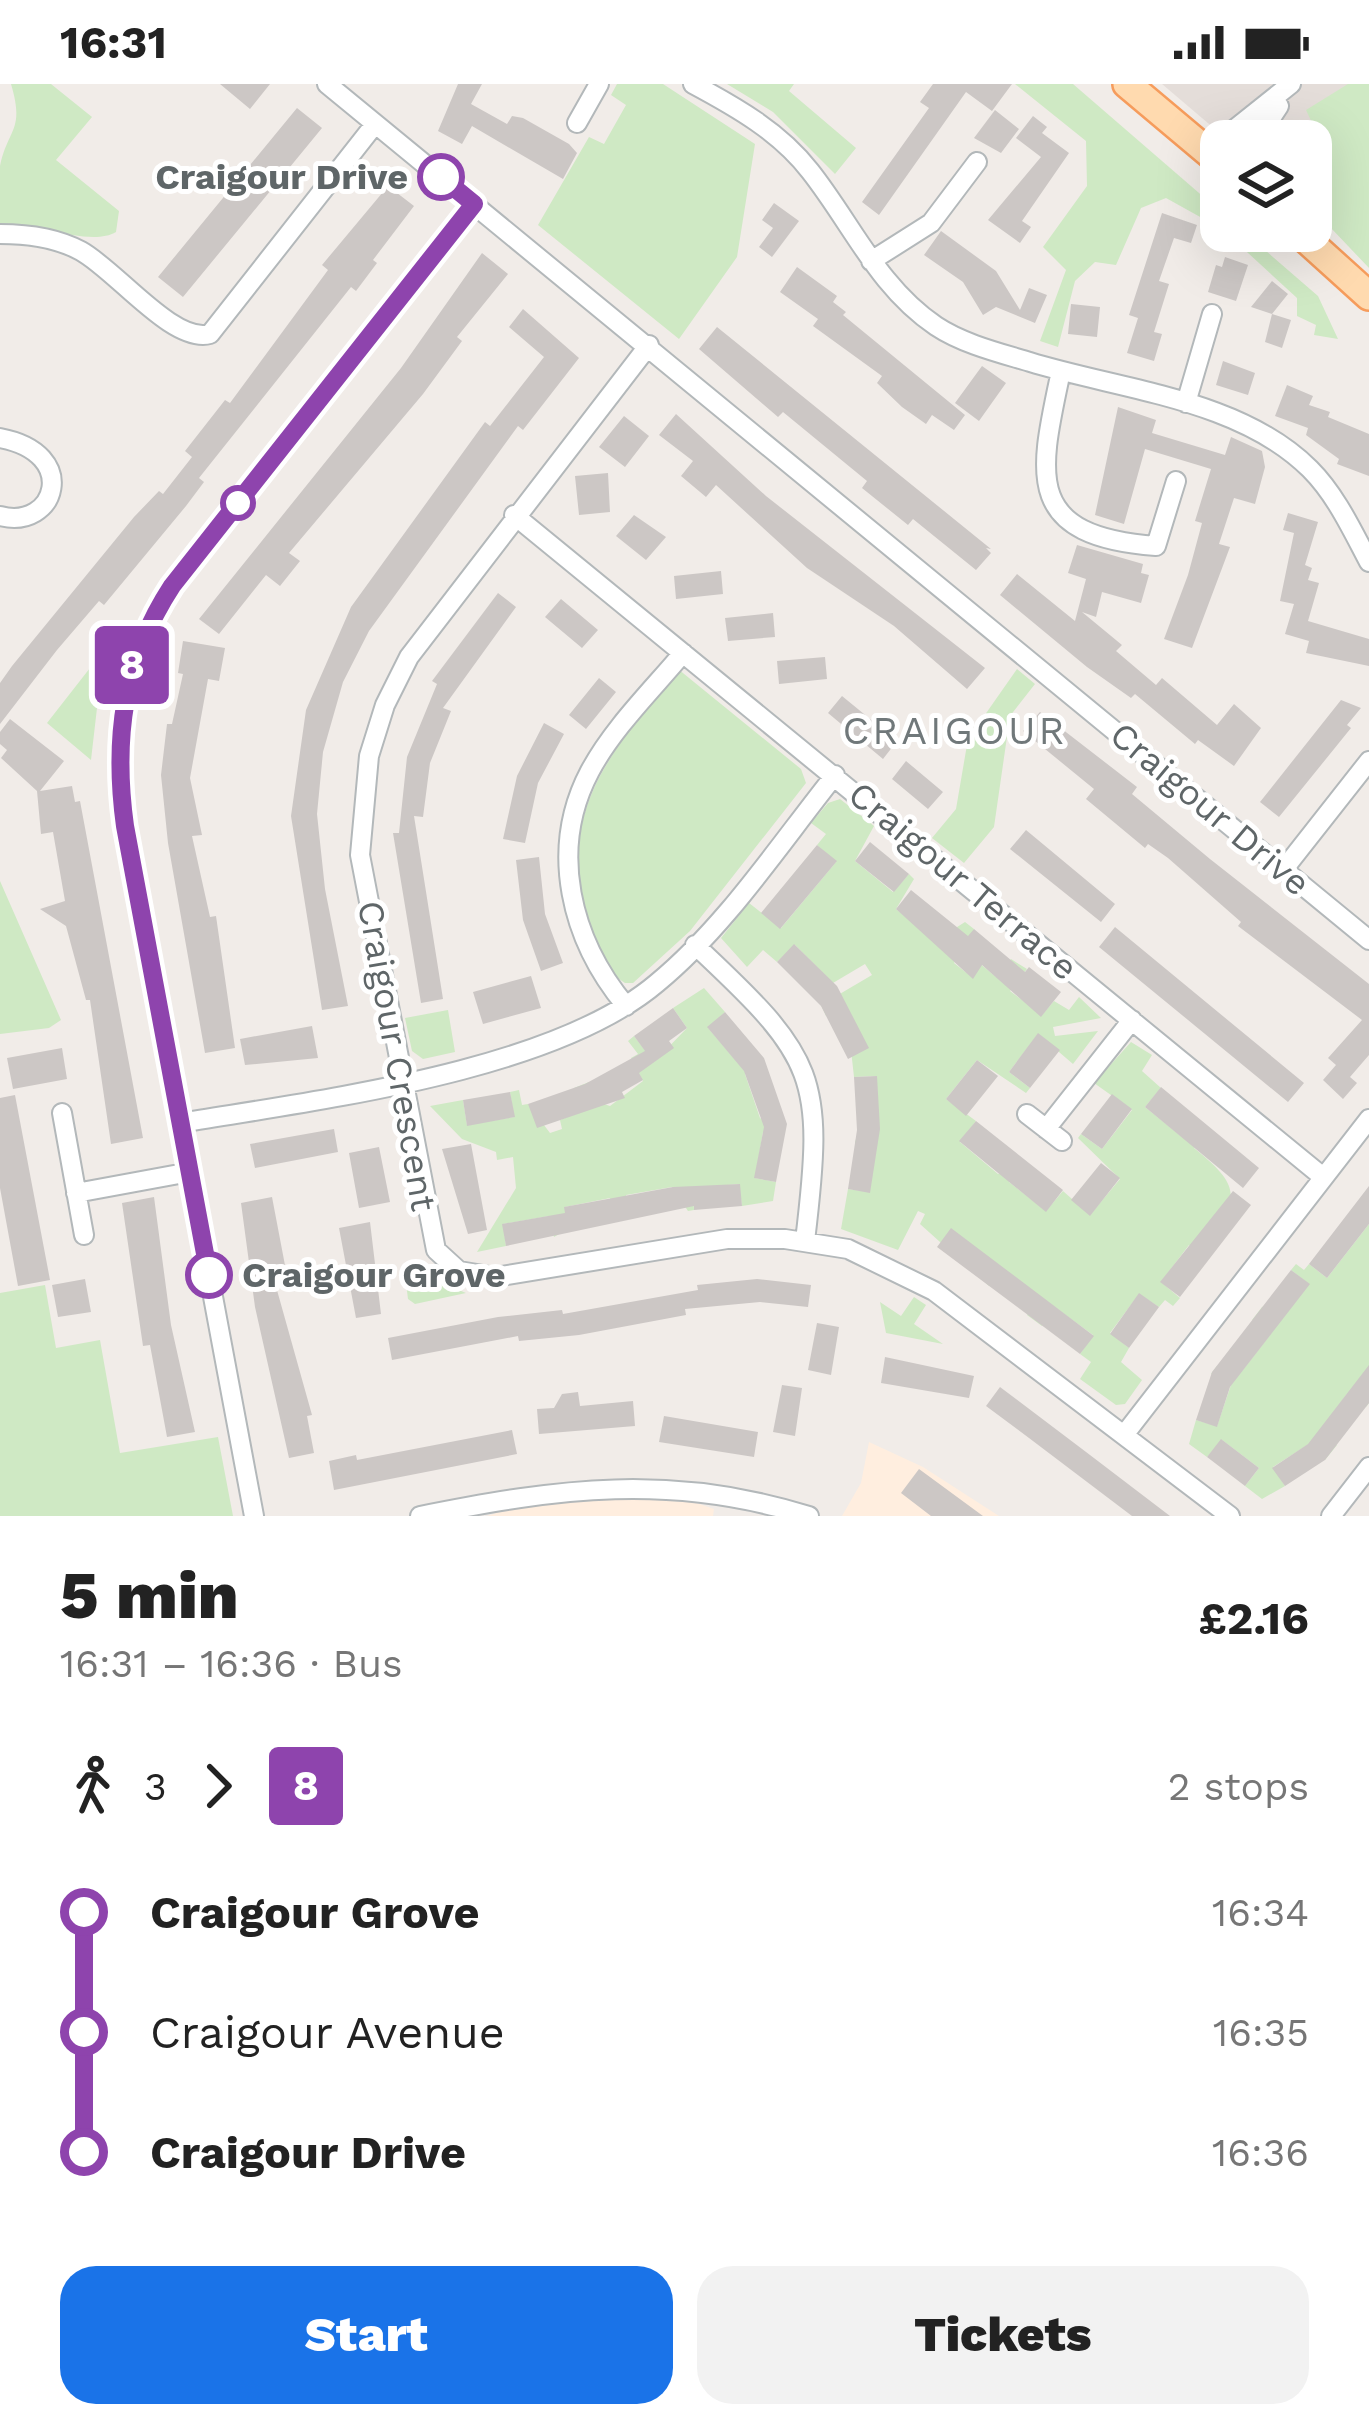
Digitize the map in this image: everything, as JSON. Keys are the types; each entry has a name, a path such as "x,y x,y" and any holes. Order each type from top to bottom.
{"main road":[{"path":"1127,84 1200,145"},
{"path":"1320,252 1369,296"}],"street":[{"name":"Craigour Drive","path":"327,84 1369,940"},
{"path":"577,122 599,84"},
{"path":"693,84 776,136 809,170 901,298 940,329 1061,371 1186,403 1259,434 1310,469 1339,506 1369,562"},
{"path":"1255,120 1295,84"},
{"path":"1270,120 1295,84"},
{"path":"0,234 34,236 79,250 183,333 210,334 375,124"},
{"path":"871,261 931,223 977,162"},
{"path":"254,1516 120,789 122,719 135,654 172,586 474,204"},
{"path":"1186,403 1212,314"},
{"name":"Craigour Crescent","path":"649,345 409,657 379,722 364,778 360,855 433,1244 459,1271 511,1276 701,1241 805,1241 868,1256 915,1279 1230,1516"},
{"path":"1061,371 1045,448 1045,490 1067,520 1136,544 1156,546"},
{"path":"0,439 40,452 50,467 52,486 45,503 31,515 0,516"},
{"path":"1164,566 1156,546 1176,481"},
{"name":"Craigour Terrace","path":"514,515 1323,1177"},
{"path":"626,1006 597,966 575,915 570,839 581,790 596,760 682,652"},
{"path":"1284,869 1369,760"},
{"path":"180,1124 527,1052 626,1006 695,945 835,776"},
{"path":"695,945 776,1022 803,1068 817,1134 805,1241"},
{"path":"1027,1114 1054,1135 1132,1020"},
{"path":"62,1113 84,1235"},
{"path":"1124,1436 1369,1119"},
{"path":"76,1193 190,1172"},
{"path":"1331,1516 1369,1467"},
{"path":"420,1516 478,1510 553,1491 668,1487 809,1516"}],"shaded area":[{"path":"1162,84 1369,84 1332,212 1332,120 1204,120"},
{"path":"869,1442 923,1467 999,1516 842,1516 861,1483"},
{"path":"602,1497 682,1498 714,1509 713,1516 487,1516 522,1505"}],"green space":[{"path":"11,84 51,84 92,117 56,160 119,211 116,232 78,236 0,224 0,166 16,121"},
{"path":"617,84 663,84 755,144 737,257 679,339 538,225 589,137 604,144 626,105 611,95"},
{"path":"727,84 794,84 789,91 856,148 835,174 773,112"},
{"path":"1015,84 1073,84 1200,194 1200,217 1166,198 1141,208 1116,265 1095,262 1075,281 1058,347 1040,341 1066,270 1043,247 1087,186 1086,141"},
{"path":"1348,84 1369,84 1369,268 1332,229 1332,120 1311,120 1306,110"},
{"path":"1247,252 1267,252 1318,296 1338,339 1314,335 1316,325 1297,316 1297,298"},
{"path":"115,636 100,682 91,760 47,723"},
{"path":"678,669 801,769 806,783 690,931 633,983 625,983 604,961 584,912 579,839 598,779"},
{"path":"1017,669 1035,684 1010,716 994,827 964,863 932,838 956,809 968,739"},
{"path":"840,799 874,826 855,861 893,892 909,874 914,879 896,909 935,941 965,922 974,929 954,963 968,974 978,962 996,977 1011,959 1027,969 1010,991 1042,1015 1054,1001 1069,1010 1079,997 1101,1018 1053,1027 1055,1036 1098,1031 1073,1064 1038,1034 1009,1072 1030,1088 1026,1093 977,1060 946,1099 976,1121 960,1142 998,1174 1026,1161 1009,1182 1046,1211 1063,1191 1090,1215 1120,1179 1078,1138 1081,1134 1102,1149 1132,1110 1094,1083 1131,1042 1152,1055 1142,1071 1161,1088 1145,1107 1182,1137 1210,1128 1194,1148 1223,1176 1231,1197 1229,1208 1209,1259 1189,1245 1161,1282 1180,1298 1173,1306 1165,1300 1159,1307 1139,1294 1110,1333 1129,1348 1121,1362 1142,1380 1125,1404 1116,1405 1080,1379 1091,1362 1080,1354 1093,1335 1056,1308 1042,1326 1027,1315 1040,1297 989,1286 920,1224 925,1214 918,1211 898,1250 841,1229 848,1189 869,1192 855,1142 877,1076 854,1077 846,1005 826,1016 821,1005 872,975 865,964 811,996 828,978 795,945 777,962 763,950 747,967 721,938 749,903 781,928 836,862 817,845 826,834 811,823 828,803"},
{"path":"0,881 61,1020 49,1028 0,1034"},
{"path":"704,988 725,1012 708,1028 738,1063 756,1049 745,1074 760,1118 785,1135 763,1132 755,1178 776,1182 773,1201 742,1206 739,1184 693,1188 694,1210 688,1211 672,1187 626,1195 630,1218 615,1221 610,1198 565,1207 568,1229 554,1237 549,1216 503,1224 506,1246 477,1252 516,1188 513,1157 497,1160 496,1152 462,1139 430,1106 463,1100 467,1125 514,1117 510,1092 519,1090 522,1105 528,1104 550,1133 562,1129 560,1120 582,1111 574,1088 589,1082 601,1103 610,1106 643,1081 631,1058 638,1054 628,1041 634,1036 654,1062 687,1028 673,1008"},
{"path":"448,1010 455,1052 423,1059 412,1051 405,1018"},
{"path":"1369,1224 1369,1403 1366,1407 1347,1394 1319,1432 1337,1445 1325,1460 1312,1442 1273,1467 1285,1486 1262,1499 1245,1486 1259,1468 1222,1440 1207,1457 1189,1444 1196,1420 1217,1426 1232,1382 1211,1374 1217,1366 1242,1371 1270,1335 1252,1320 1262,1307 1309,1284 1291,1270 1296,1264 1304,1270 1309,1264 1327,1278"},
{"path":"426,1263 449,1286 466,1293 415,1304 408,1299 404,1267"},
{"path":"45,1285 56,1348 100,1340 120,1453 218,1437 233,1516 0,1516 0,1293"},
{"path":"914,1297 926,1305 914,1324 943,1344 886,1333 880,1302 901,1316"}],"building":[{"path":"220,84 270,84 250,109"},
{"path":"458,84 482,84 471,104 507,124 512,116 523,118 569,144 577,153 563,179 472,126 462,144 438,131"},
{"path":"933,84 1012,84 992,111 966,92 879,215 862,202 929,108 920,102"},
{"path":"297,108 322,128 183,297 158,277"},
{"path":"995,110 1019,129 1001,153 974,138"},
{"path":"1033,116 1047,127 1042,133 1069,153 1022,221 1031,227 1020,243 988,220 1041,157 1016,138"},
{"path":"388,186 414,206 373,260 377,263 356,291 351,287 199,478 204,482 186,506 104,605 99,601 57,650 0,724 0,683 12,666 134,517 159,491 163,494 192,457 185,451 225,400 230,403 328,270 322,265"},
{"path":"774,203 799,221 772,257 759,247 773,228 762,220"},
{"path":"1162,213 1197,225 1191,243 1174,238 1159,281 1169,284 1154,332 1162,334 1154,361 1127,353 1138,318 1129,315"},
{"path":"941,231 996,271 1020,310 1029,288 1047,295 1035,323 996,307 983,315 963,282 924,255"},
{"path":"482,253 508,274 457,337 462,341 289,553 300,561 280,586 266,575 219,634 199,619 401,368"},
{"path":"1225,257 1248,265 1236,301 1208,292 1216,265 1222,267"},
{"path":"797,267 837,296 833,302 846,312 843,315 965,415 954,430 932,415 926,424 902,407 877,383 882,376 813,326 818,319 780,292"},
{"path":"1272,281 1288,294 1272,314 1251,307"},
{"path":"1071,304 1100,307 1097,337 1068,334"},
{"path":"523,309 579,358 523,430 518,426 369,631 343,682 323,752 317,814 325,889 348,1006 322,1010 291,816 306,710 351,607 485,422 490,426 544,357 509,327"},
{"path":"1272,314 1291,320 1282,348 1265,342"},
{"path":"717,327 991,553 976,570 913,519 908,525 862,488 867,481 783,412 778,417 699,349"},
{"path":"1223,361 1255,373 1248,395 1216,385"},
{"path":"982,366 1006,383 979,421 955,403"},
{"path":"1287,385 1313,396 1309,405 1330,412 1328,417 1369,434 1369,476 1337,464 1339,459 1306,435 1308,428 1275,416"},
{"path":"1118,407 1156,420 1152,433 1225,455 1231,437 1262,451 1265,467 1255,504 1234,498 1219,544 1230,547 1192,648 1164,639 1188,575 1202,523 1195,521 1211,469 1145,449 1124,524 1095,515"},
{"path":"676,414 766,496 985,668 967,689 894,626 807,568 716,485 706,497 681,476 693,461 659,435"},
{"path":"624,416 649,436 625,467 599,447"},
{"path":"608,473 610,512 579,515 575,476"},
{"path":"1288,513 1318,522 1305,565 1312,568 1308,580 1319,583 1308,621 1369,639 1369,666 1306,653 1309,641 1285,634 1294,604 1280,601 1294,533 1283,530"},
{"path":"634,515 666,537 646,560 616,536"},
{"path":"1077,545 1143,564 1141,573 1149,575 1141,603 1102,592 1096,617 1082,612 1122,645 1116,651 1156,685 1162,678 1217,725 1234,704 1261,728 1234,766 1198,740 1195,744 1135,694 1131,698 1087,667 1000,595 1017,574 1075,621 1086,579 1068,573"},
{"path":"721,571 723,594 676,599 674,576"},
{"path":"498,593 516,607 443,708 451,711 430,763 423,817 414,816 443,999 421,1003 393,833 399,833 407,757 437,684 432,681"},
{"path":"561,599 598,630 582,648 545,617"},
{"path":"773,613 775,637 728,641 725,618"},
{"path":"183,641 225,648 219,681 208,679 190,778 202,835 192,836 210,917 216,916 235,1048 205,1053 168,843 161,775 167,724 172,724 183,674 178,673"},
{"path":"825,657 827,679 779,684 777,661"},
{"path":"599,678 616,692 586,729 569,715"},
{"path":"842,696 897,741 883,759 828,713"},
{"path":"1341,700 1361,708 1347,725 1351,728 1279,817 1260,802"},
{"path":"1040,712 1137,787 1132,794 1210,859 1369,984 1369,1055 1350,1077 1357,1083 1343,1099 1323,1080 1336,1065 1328,1058 1362,1020 1238,926 1241,922 1168,858 1148,844 1145,848 1086,799 1094,789 1023,731"},
{"path":"10,719 64,761 40,791 72,786 75,802 80,801 143,1138 111,1144 90,1000 86,1000 66,926 40,909 65,901 53,832 41,834 37,791 1,758 7,750 0,744 0,732"},
{"path":"544,723 564,734 538,783 525,843 503,839 517,776"},
{"path":"906,761 943,792 928,809 892,779"},
{"path":"1026,830 1115,904 1101,922 1010,849"},
{"path":"870,842 909,874 894,892 855,861"},
{"path":"817,845 837,861 780,929 761,913"},
{"path":"539,857 545,914 563,963 541,971 523,920 516,860"},
{"path":"911,890 968,936 974,929 1025,972 1029,967 1061,992 1041,1017 982,965 973,979 896,909"},
{"path":"1115,927 1304,1083 1288,1102 1099,947"},
{"path":"794,944 837,986 869,1048 848,1059 821,1006 777,962"},
{"path":"531,976 541,1008 483,1024 473,992"},
{"path":"673,1008 687,1028 669,1041 674,1048 639,1073 643,1080 622,1092 625,1098 537,1128 528,1104 585,1084 645,1051 634,1036"},
{"path":"725,1012 764,1058 787,1124 776,1182 754,1178 764,1127 744,1071 707,1027"},
{"path":"312,1026 318,1058 245,1065 240,1039"},
{"path":"1038,1033 1060,1050 1030,1088 1009,1072"},
{"path":"62,1048 67,1079 13,1089 7,1058"},
{"path":"977,1060 998,1076 966,1116 946,1099"},
{"path":"877,1076 880,1129 870,1193 848,1189 857,1130 854,1077"},
{"path":"1161,1087 1259,1168 1243,1188 1145,1107"},
{"path":"510,1092 515,1117 467,1126 463,1100"},
{"path":"1112,1094 1132,1109 1102,1149 1081,1134"},
{"path":"15,1095 50,1280 18,1286 0,1188 0,1098"},
{"path":"976,1121 1063,1190 1046,1212 959,1141"},
{"path":"334,1129 338,1152 255,1168 250,1144"},
{"path":"471,1144 487,1230 468,1234 442,1149"},
{"path":"379,1147 390,1202 359,1208 349,1153"},
{"path":"1101,1163 1120,1178 1090,1216 1071,1200"},
{"path":"740,1184 742,1206 694,1210 694,1206 506,1246 502,1224 565,1213 564,1207 673,1187"},
{"path":"1369,1186 1369,1224 1327,1278 1309,1264"},
{"path":"1233,1191 1251,1205 1180,1297 1160,1282"},
{"path":"154,1197 171,1325 195,1432 167,1437 150,1345 143,1346 122,1203"},
{"path":"272,1197 288,1281 275,1283 312,1415 307,1416 314,1453 289,1458 255,1307 241,1203"},
{"path":"370,1222 381,1314 356,1318 339,1228"},
{"path":"951,1228 1094,1336 1080,1354 937,1247"},
{"path":"1291,1270 1310,1284 1230,1387 1217,1427 1196,1420 1212,1372"},
{"path":"85,1279 91,1312 58,1317 52,1285"},
{"path":"757,1279 811,1285 808,1307 760,1302 685,1309 686,1315 579,1335 519,1341 518,1336 392,1360 388,1338 498,1317 562,1310 563,1314 698,1290 697,1285"},
{"path":"1139,1293 1159,1307 1129,1348 1110,1334"},
{"path":"817,1323 839,1327 831,1375 808,1370"},
{"path":"885,1357 974,1376 969,1398 881,1383"},
{"path":"1369,1365 1369,1403 1325,1460 1285,1486 1272,1468 1308,1444"},
{"path":"782,1385 802,1388 795,1436 773,1432"},
{"path":"1000,1387 1170,1516 1132,1516 986,1406"},
{"path":"578,1392 580,1406 633,1401 635,1426 539,1434 537,1409 554,1408 562,1394"},
{"path":"664,1416 758,1432 754,1457 659,1442"},
{"path":"512,1430 517,1454 334,1490 329,1461 356,1455 357,1460"},
{"path":"1221,1439 1259,1468 1245,1486 1207,1457"},
{"path":"919,1469 983,1516 931,1516 901,1493"}],"bus line":[{"name":"8","path":"209,1275 125,826 119,754 126,688 151,618 172,586 474,204 441,177"}],"place":[{"name":"Craigour Drive","path":"441,177"},
{"name":"Craigour Grove","path":"209,1275"}],"district":[{"name":"CRAIGOUR","path":"955,730"}]}
